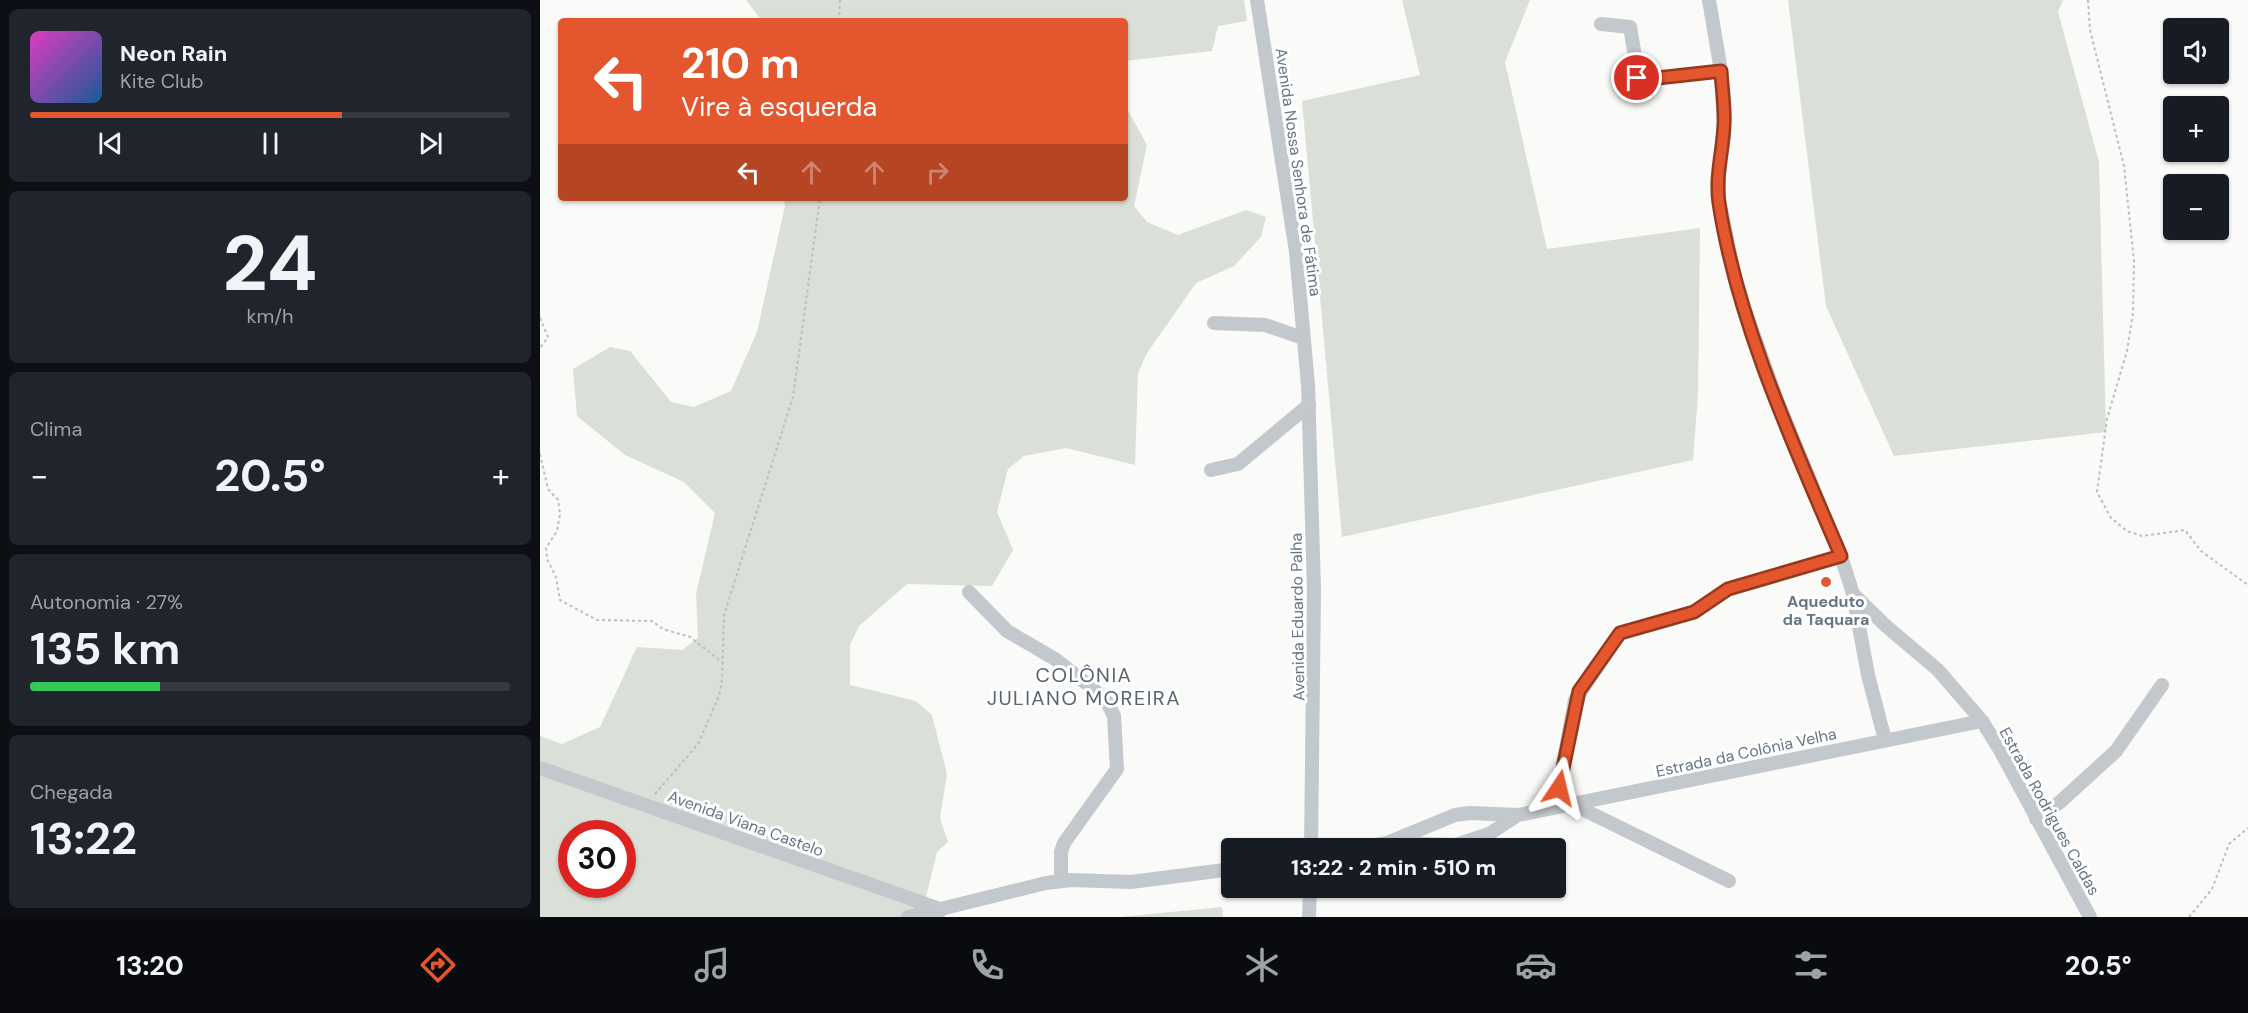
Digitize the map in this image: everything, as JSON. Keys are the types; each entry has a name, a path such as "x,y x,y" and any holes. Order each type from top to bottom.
{"street":[{"name":"Avenida Nossa Senhora de Fátima","path":"1257,0 1295,240 1308,385"},
{"path":"1709,0 1721,71 1724,124 1719,172 1719,200 1737,288 1777,400 1843,563 1885,740"},
{"path":"1601,24 1630,27 1639,80 1721,71"},
{"path":"1214,323 1258,324 1303,338"},
{"name":"Avenida Eduardo Palha","path":"1308,385 1314,590 1311,838"},
{"path":"1211,470 1238,464 1309,405"},
{"path":"1556,807 1575,699 1620,633 1694,612 1728,589 1843,563"},
{"path":"969,592 1007,631 1055,659 1091,687 1107,702 1114,716 1117,769 1064,843 1061,852 1061,881"},
{"name":"Estrada Rodrigues Caldas","path":"1852,594 1938,670 1982,721 2090,917"},
{"path":"2036,819 2060,802 2116,751 2162,685"},
{"name":"Estrada da Colônia Velha","path":"1399,838 1455,815 1470,813 1518,815 1982,721"},
{"name":"Avenida Viana Castelo","path":"540,768 645,804 939,913"},
{"path":"1574,805 1729,881"},
{"name":"Estrada da Colônia Velha","path":"1477,838 1489,834 1518,815"},
{"path":"908,917 939,913 1061,881 1131,882 1221,870"},
{"path":"1309,917 1310,898"}],"path":[{"path":"839,18 840,0"},
{"path":"2088,0 2090,30 2124,166 2134,261 2133,313 2127,351 2107,419 2097,492 2111,518 2127,531 2142,536 2185,530 2201,551 2248,585"},
{"path":"645,804 689,756 706,732 719,696 723,663 724,615 793,398 820,201"},
{"path":"540,318 548,337 540,348"},
{"path":"540,454 548,489 558,500 560,514 557,531 546,548 547,559 556,577 560,600 597,620 652,621 663,629 690,637 723,663"},
{"path":"2189,917 2212,889 2229,844 2248,828"}],"shaded area":[{"path":"746,0 1244,0 1247,21 1218,26 1212,51 1128,61 1128,18 760,18"},
{"path":"1402,0 1530,0 1505,62 1547,249 1700,228 1698,395 1693,460 1342,537 1302,101 1420,75"},
{"path":"1788,0 2063,0 2058,12 2099,162 2106,432 1894,456 1826,306"},
{"path":"1128,110 1147,145 1134,206 1147,222 1178,235 1246,210 1266,217 1261,237 1234,266 1196,283 1147,353 1138,373 1135,465 1066,448 1024,456 1008,469 997,512 1013,550 992,586 907,584 859,626 850,645 850,685 916,701 932,715 947,774 940,818 948,842 937,852 921,917 540,917 540,736 562,744 600,727 637,647 682,650 698,638 696,594 715,513 684,482 625,455 577,416 573,369 610,347 630,351 671,402 694,407 731,391 757,332 785,206 784,201 1128,201"},
{"path":"1222,907 1223,917 1120,917"}],"place":[{"name":"Aqueduto da Taquara","path":"1826,582"}],"district":[{"name":"COLÔNIA JULIANO MOREIRA","path":"1084,686"}],"route":[{"path":"1559,788 1575,699 1620,633 1694,612 1728,589 1841,556 1777,400 1737,288 1719,200 1719,172 1724,124 1721,71 1639,80 1637,78"}]}
